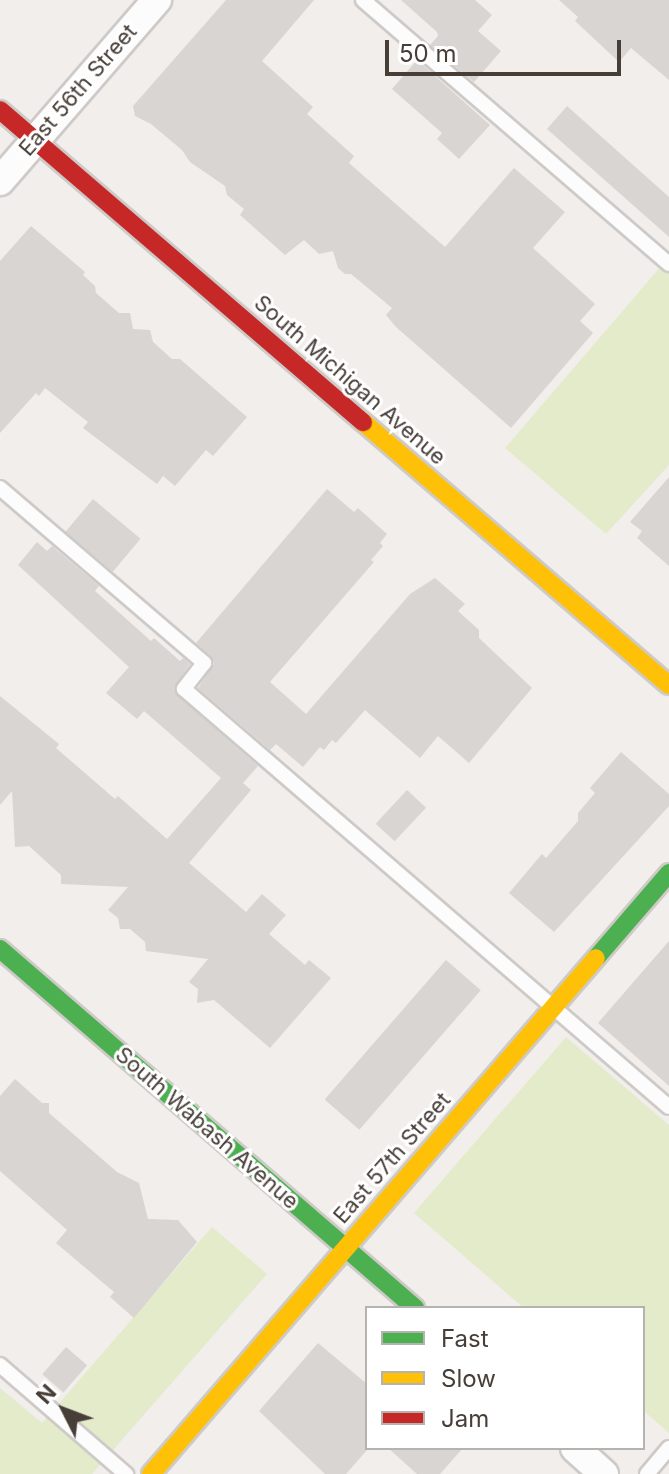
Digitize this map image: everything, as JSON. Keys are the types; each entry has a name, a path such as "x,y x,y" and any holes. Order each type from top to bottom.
{"street":[{"name":"East 56th Street","path":"0,181 157,0"},
{"name":"South Michigan Avenue","path":"0,110 669,685"},
{"name":"East 57th Street","path":"151,1474 669,873"},
{"name":"South Wabash Avenue","path":"0,949 413,1306"},
{"path":"577,1450 604,1474"}],"lane":[{"path":"363,0 669,264"},
{"path":"0,488 204,663 184,689 669,1107"},
{"path":"0,1365 126,1474"},
{"path":"647,1474 669,1448"}],"green space":[{"path":"669,257 669,465 606,534 505,448"},
{"path":"566,1037 669,1125 669,1433 645,1412 645,1306 522,1306 414,1213"},
{"path":"212,1227 267,1274 92,1474 0,1474 0,1388 42,1423"}],"building":[{"path":"226,0 314,0 262,61 313,107 307,114 354,156 349,163 445,247 514,168 565,212 533,248 595,304 580,321 593,333 511,428 396,327 386,315 392,308 351,274 345,274 338,268 333,251 319,254 304,240 285,255 240,215 244,209 227,195 225,186 190,162 182,150 151,124 135,116 133,106"},
{"path":"401,0 475,0 492,15 478,31 501,51 474,82 430,45 438,36 437,32"},
{"path":"559,0 669,0 669,80 631,48 619,62 575,21 578,17"},
{"path":"417,60 490,125 459,159 437,139 442,133 392,89"},
{"path":"567,106 669,197 669,237 547,129"},
{"path":"31,226 85,272 83,275 95,286 96,293 119,313 130,313 133,329 150,330 153,342 172,359 180,359 247,417 213,456 206,450 175,486 163,476 157,484 83,428 88,422 45,388 39,396 36,393 0,433 0,261"},
{"path":"669,477 669,566 637,538 642,531 630,522"},
{"path":"327,489 354,512 358,508 387,534 380,543 383,546 371,560 374,562 270,682 306,714 410,594 435,578 465,604 458,611 479,630 479,638 532,688 469,763 438,736 420,758 365,710 336,743 332,740 324,750 320,747 303,767 276,744 270,750 198,688 214,664 211,656 196,643"},
{"path":"93,499 140,539 113,572 65,532"},
{"path":"37,542 47,551 52,546 99,586 95,591 151,641 154,638 180,661 183,658 190,664 176,684 175,693 258,766 243,783 251,790 189,863 246,912 262,894 286,915 269,934 305,965 309,960 331,978 270,1048 214,1000 197,1003 198,989 189,982 208,959 146,951 145,942 130,929 120,929 118,918 108,910 128,887 61,884 61,875 29,846 15,847 12,791 0,805 0,696 59,744 56,748 115,799 118,796 167,839 221,778 144,711 137,719 106,693 129,667 18,565"},
{"path":"621,752 669,794 669,806 554,932 509,893 542,854 546,858 578,821 578,813 595,793 590,788"},
{"path":"407,790 426,808 395,841 376,824"},
{"path":"669,941 669,1086 598,1023"},
{"path":"446,960 481,990 359,1130 325,1100"},
{"path":"15,1079 42,1103 49,1103 49,1113 117,1172 139,1183 148,1219 178,1220 197,1242 134,1318 110,1297 114,1292 56,1243 67,1230 0,1171 0,1096"},
{"path":"318,1343 365,1382 367,1450 346,1474 325,1474 259,1411"},
{"path":"66,1347 87,1365 64,1393 42,1374"},
{"path":"390,1450 461,1450 440,1474 417,1474"}],"traffic: fast":[{"path":"596,958 669,873"},
{"path":"0,949 413,1306"}],"traffic: slow":[{"path":"363,422 669,685"},
{"path":"151,1474 596,958"}],"traffic: jam":[{"path":"0,110 363,422"}]}
